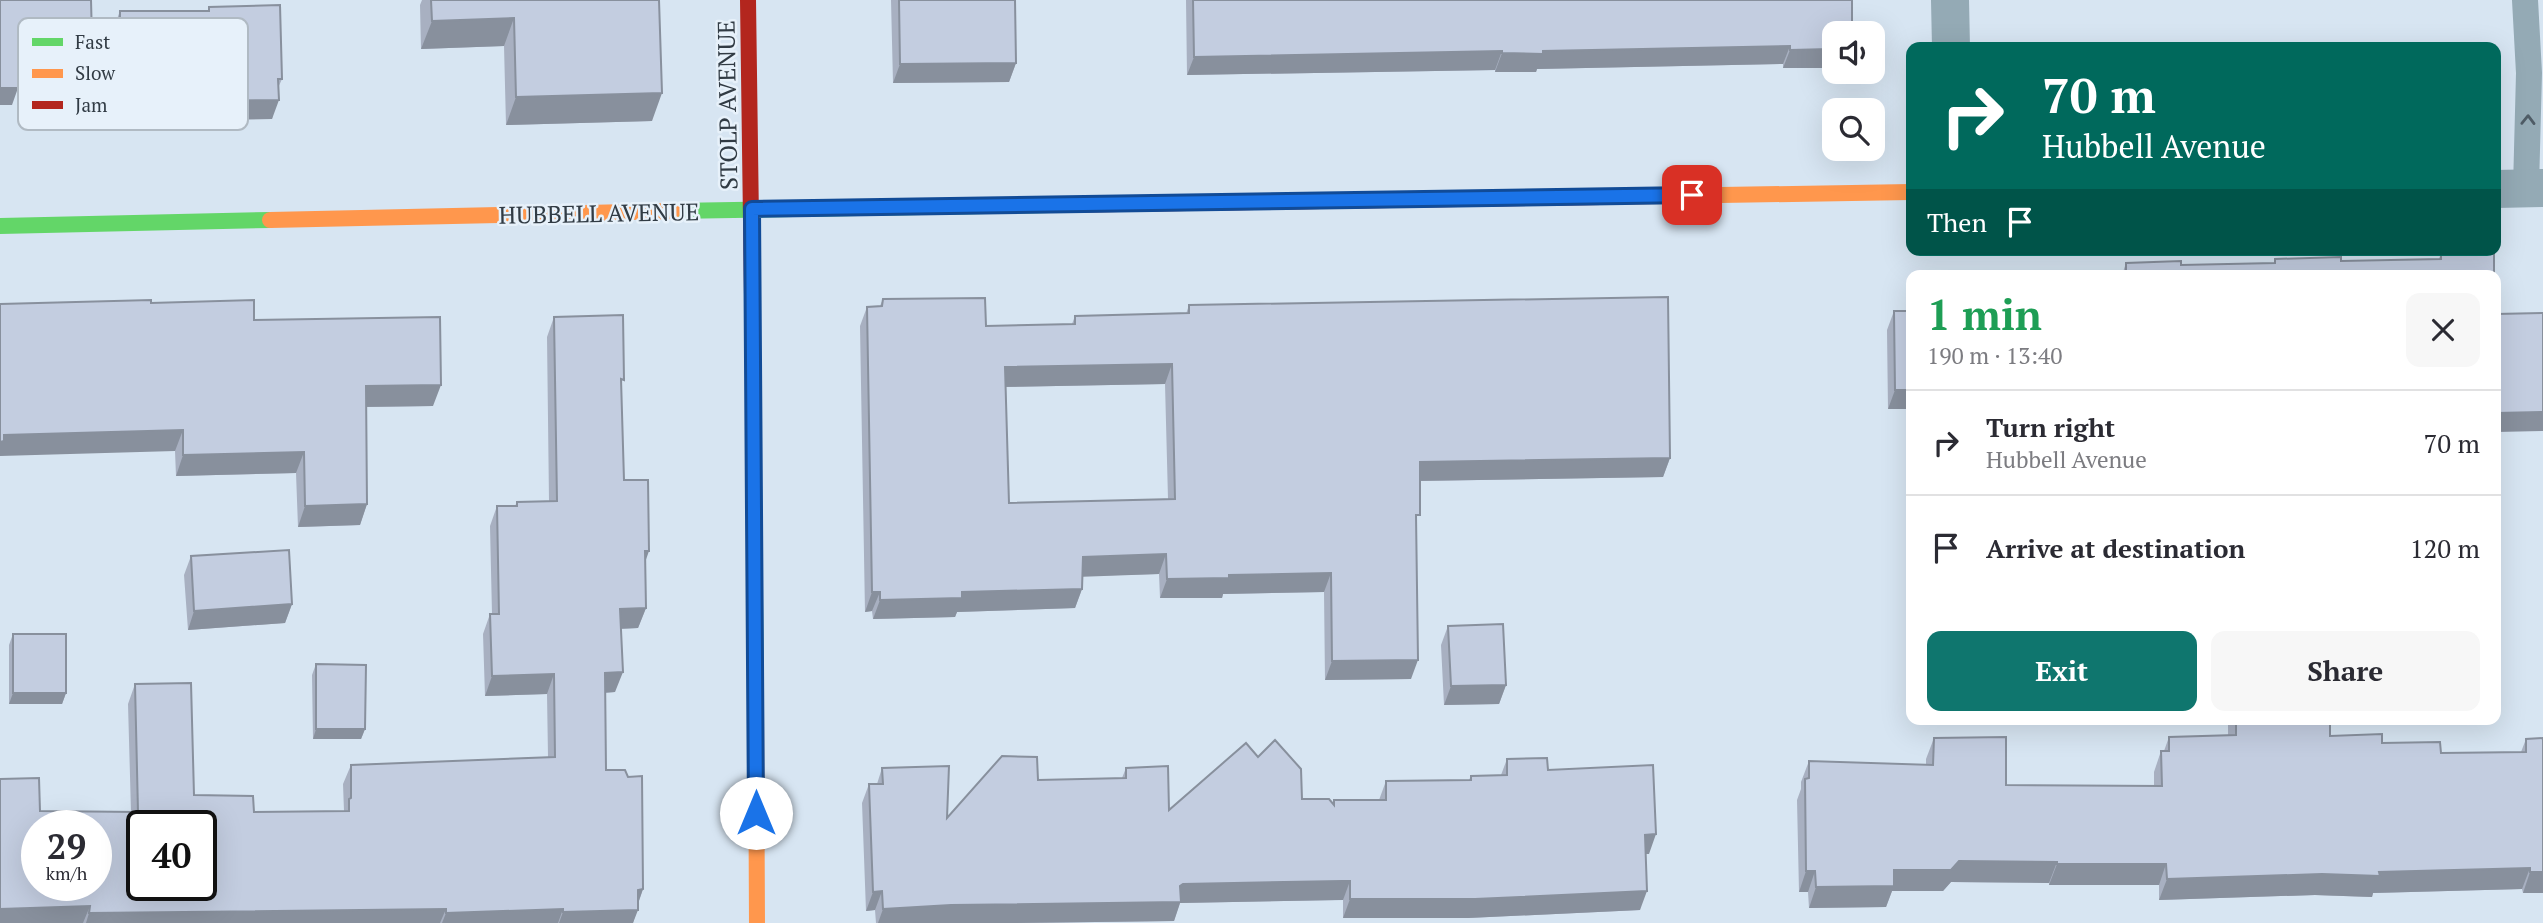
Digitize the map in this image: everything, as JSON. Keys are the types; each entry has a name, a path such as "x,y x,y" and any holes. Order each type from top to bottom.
{"street":[{"name":"STOLP AVENUE","path":"748,0 757,923"},
{"path":"1950,0 1951,42"},
{"name":"HUBBELL AVENUE","path":"0,226 752,209 1906,192"}],"lane":[{"path":"2522,188 2529,73 2525,0"}],"building":[{"path":"0,0 91,0 91,18 18,18 18,88 0,88"},
{"path":"431,0 659,0 662,93 516,97 514,18 432,21"},
{"path":"899,0 1015,0 1016,63 900,64"},
{"path":"1193,0 1852,0 1852,21 1822,21 1822,49 1790,50 1790,46 1543,51 1543,54 1502,51 1194,57"},
{"path":"280,5 282,79 278,79 279,100 248,100 248,18 120,18 120,11 209,11 209,7"},
{"path":"2441,256 2494,256 2494,270 2126,270 2126,263 2181,261 2181,265 2275,263 2275,259 2341,257 2341,261 2441,259"},
{"path":"1668,297 1670,458 1420,462 1420,515 1416,515 1418,660 1332,661 1331,573 1167,579 1166,554 1083,557 1082,589 962,592 962,598 880,600 880,592 872,592 867,307 882,306 883,299 985,298 986,326 1075,324 1075,316 1189,313 1189,305","holes":["1172,364 1175,499 1009,503 1005,367"]},
{"path":"151,300 151,303 254,300 254,320 440,317 441,385 366,386 367,504 305,506 304,452 183,455 183,430 4,435 4,441 0,442 0,304"},
{"path":"1894,311 1906,311 1906,390 1895,390"},
{"path":"2543,313 2543,412 2501,413 2501,314"},
{"path":"623,315 624,380 621,379 624,480 648,480 649,551 645,551 646,608 620,609 623,672 605,673 606,770 625,770 628,777 642,776 643,889 638,890 638,910 89,913 90,906 0,909 0,779 39,778 40,810 21,810 21,901 112,901 112,812 126,812 126,901 217,901 217,810 138,810 135,684 191,683 194,795 253,796 254,812 349,811 351,765 555,757 554,674 492,676 490,614 499,614 497,506 517,506 517,502 557,501 554,317"},
{"path":"289,550 292,604 194,611 191,556"},
{"path":"1503,624 1506,685 1451,686 1448,626"},
{"path":"13,634 66,634 66,693 13,693"},
{"path":"316,664 366,665 365,729 316,729"},
{"path":"2236,725 2330,725 2330,736 2382,734 2382,743 2440,742 2441,753 2526,752 2526,739 2543,738 2543,872 2530,872 2530,868 2379,872 2380,876 2322,874 2167,879 2166,864 1959,861 1951,870 1894,870 1894,886 1816,887 1815,871 1806,871 1805,779 1809,778 1809,761 1933,765 1934,738 2006,737 2006,785 2162,786 2161,751 2169,751 2169,737 2236,735"},
{"path":"1275,740 1301,769 1302,799 1329,799 1334,805 1334,800 1386,800 1386,781 1471,780 1471,776 1507,775 1507,759 1547,758 1548,770 1653,765 1656,834 1645,835 1647,891 1475,899 1350,899 1350,881 1183,884 1180,886 1181,902 951,905 883,909 882,891 873,892 869,784 883,784 882,768 949,766 947,818 1002,756 1037,757 1038,780 1126,778 1126,768 1168,766 1169,810 1246,743 1258,757"}],"traffic: fast":[{"path":"673,211 1050,205"},
{"path":"0,226 270,220"},
{"path":"753,368 756,712"}],"traffic: slow":[{"path":"1601,197 1906,192"},
{"path":"270,220 673,211"},
{"path":"756,712 757,923"}],"traffic: jam":[{"path":"748,0 753,368"},
{"path":"1050,205 1601,197"}],"route":[{"path":"756,813 752,209 1692,195"}]}
